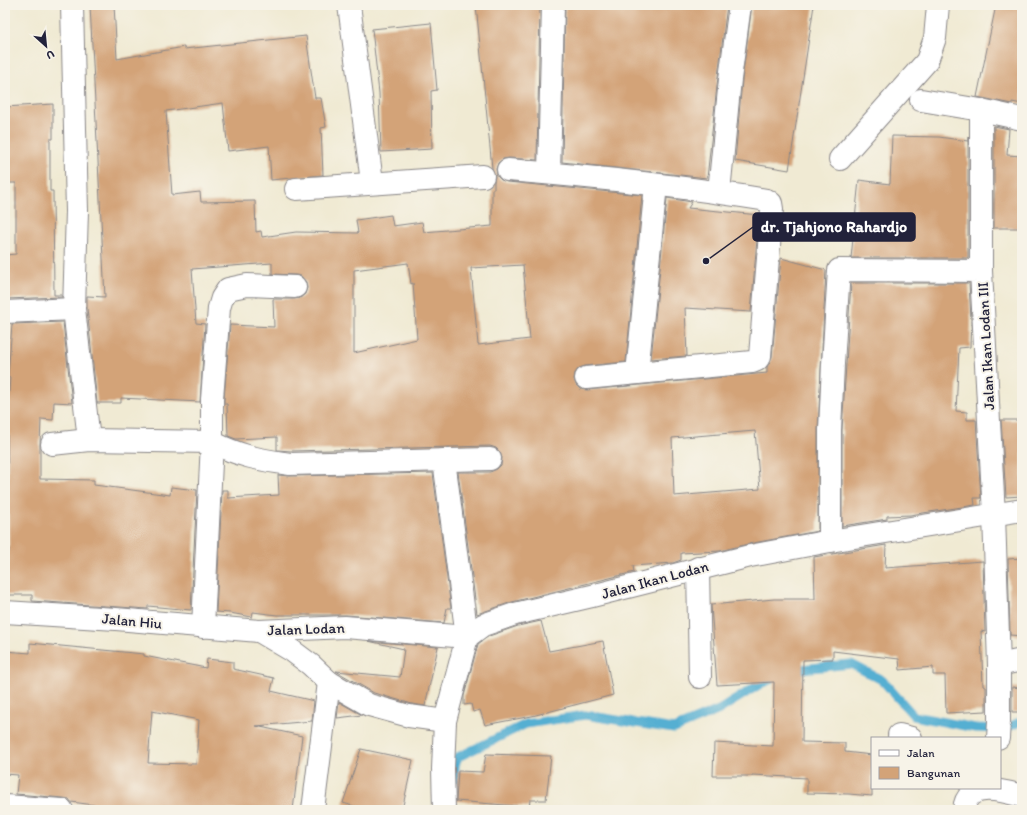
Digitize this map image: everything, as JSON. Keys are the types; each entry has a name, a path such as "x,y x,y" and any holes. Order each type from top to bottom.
{"street":[{"path":"72,5 77,211 74,309 89,440"},
{"path":"349,5 372,182"},
{"path":"549,173 553,5"},
{"path":"719,192 730,79 740,5"},
{"path":"840,159 927,61 935,38 938,5"},
{"path":"922,100 1022,119"},
{"path":"981,110 982,271"},
{"path":"508,170 549,173 719,192 767,200 771,203 772,209 760,356 757,360 752,362 586,378"},
{"path":"296,189 372,182 483,176"},
{"path":"638,373 656,185"},
{"name":"Jalan Ikan Lodan III","path":"830,541 830,430 839,270 982,271 994,515 999,665 998,730"},
{"path":"203,627 212,415 219,308 224,294 228,289 233,287 247,285 295,288"},
{"path":"5,312 74,309"},
{"path":"52,444 89,440 212,442 228,450 257,460 290,464 490,459"},
{"path":"444,460 467,637 445,721 443,770 449,809"},
{"name":"Jalan Ikan Lodan","path":"467,637 483,625 515,614 750,556 830,541 1022,510"},
{"path":"698,568 700,676"},
{"name":"Jalan Hiu","path":"5,612 116,619 259,631"},
{"name":"Jalan Lodan","path":"259,631 345,627 467,637"},
{"name":"Jalan Lodan","path":"259,631 291,650 306,661 329,682 369,705 408,716 445,721"},
{"path":"999,665 1022,660"},
{"path":"313,810 329,682"},
{"path":"964,810 964,804 968,797 976,791 1003,791 1022,796"},
{"path":"5,806 62,810"}],"building":[{"path":"90,5 114,5 117,59 184,47 184,49 306,36 315,98 321,98 326,127 321,128 323,175 271,180 269,146 228,151 223,103 166,111 172,195 200,192 201,202 255,201 256,232 261,231 262,237 296,232 358,233 356,220 391,215 393,226 422,222 424,232 492,226 492,189 494,189 495,176 492,168 476,5 540,5 537,160 503,159 498,163 496,169 497,176 501,180 507,182 642,195 626,362 585,366 579,368 575,373 574,379 576,385 580,389 587,390 767,373 767,367 772,357 781,258 826,270 818,429 818,531 748,544 720,551 681,553 681,560 673,563 633,566 634,572 512,602 477,614 458,472 490,472 497,469 501,465 502,458 500,452 496,448 490,446 291,451 277,450 277,437 236,439 228,436 227,404 224,404 224,399 230,325 274,327 273,299 294,299 300,298 305,294 307,288 306,282 301,276 272,274 272,263 192,269 196,323 205,324 200,402 121,398 121,403 97,403 87,296 105,297","holes":["408,263 411,284 413,283 417,339 354,353 354,270","523,265 530,339 478,345 471,268","755,431 760,489 674,496 672,438"]},
{"path":"565,5 727,5 707,178 562,162"},
{"path":"752,5 814,5 789,170 735,161 742,80"},
{"path":"996,5 1010,5 1022,8 1022,104 1012,102 1012,104 977,97"},
{"path":"431,23 437,90 431,91 432,149 381,152 379,93 372,29"},
{"path":"53,104 53,139 50,139 50,191 53,191 54,295 62,295 62,297 5,299 5,255 16,254 16,183 5,183 5,107"},
{"path":"994,126 1009,129 1007,155 1022,156 1022,228 994,228"},
{"path":"892,136 939,137 968,141 968,258 851,258 859,180 890,184"},
{"path":"667,198 692,202 688,208 759,215 751,312 685,308 687,356 651,359"},
{"path":"851,283 969,283 971,320 970,347 959,348 956,411 967,412 967,420 976,420 981,498 974,498 975,505 910,515 887,516 887,519 842,526 842,430"},
{"path":"63,322 72,403 54,402 53,420 41,419 40,479 94,480 94,485 170,495 171,487 197,490 191,610 148,606 148,609 32,601 32,595 5,595 5,552 9,552 7,421 10,377 8,377 12,324"},
{"path":"1001,420 1022,420 1022,496 1006,497"},
{"path":"433,473 451,608 447,608 444,623 346,615 277,615 253,612 252,617 216,612 222,490 228,490 228,498 279,495 278,475"},
{"path":"886,545 885,568 983,561 985,632 981,631 983,686 986,687 986,711 946,713 945,675 933,675 933,667 900,670 899,659 833,651 833,659 803,660 802,742 845,743 845,752 871,755 872,796 807,793 807,778 752,775 713,776 714,743 773,746 774,682 717,685 711,605 774,599 815,599 814,557"},
{"path":"1022,558 1022,636 1010,635 1008,559"},
{"path":"541,621 549,651 603,641 613,695 532,716 485,725 480,710 473,712 471,704 464,705 464,696 478,644 489,636 518,626"},
{"path":"368,641 438,647 425,706 412,704 374,693 336,671 400,677 404,649"},
{"path":"30,643 144,654 144,656 206,668 207,659 233,662 233,669 274,678 271,691 314,701 312,721 256,726 302,736 293,810 134,810 71,802 69,799 63,798 16,794 18,775 5,774 5,651 30,653","holes":["152,711 199,720 196,764 148,763"]},
{"path":"1012,687 1022,688 1022,712 1012,712"},
{"path":"339,702 362,715 337,718"},
{"path":"361,749 413,760 402,810 367,810 343,803"},
{"path":"486,754 551,756 546,800 530,800 529,807 456,801 458,771 483,772"}],"waterway":[{"path":"791,670 851,664 882,680 914,716 975,728 1004,729 1022,721"},
{"path":"454,794 455,765 458,757 526,724 585,715 674,729 719,710 762,683 774,678"}],"place":[{"name":"dr. Tjahjono Rahardjo","path":"706,261"}]}
